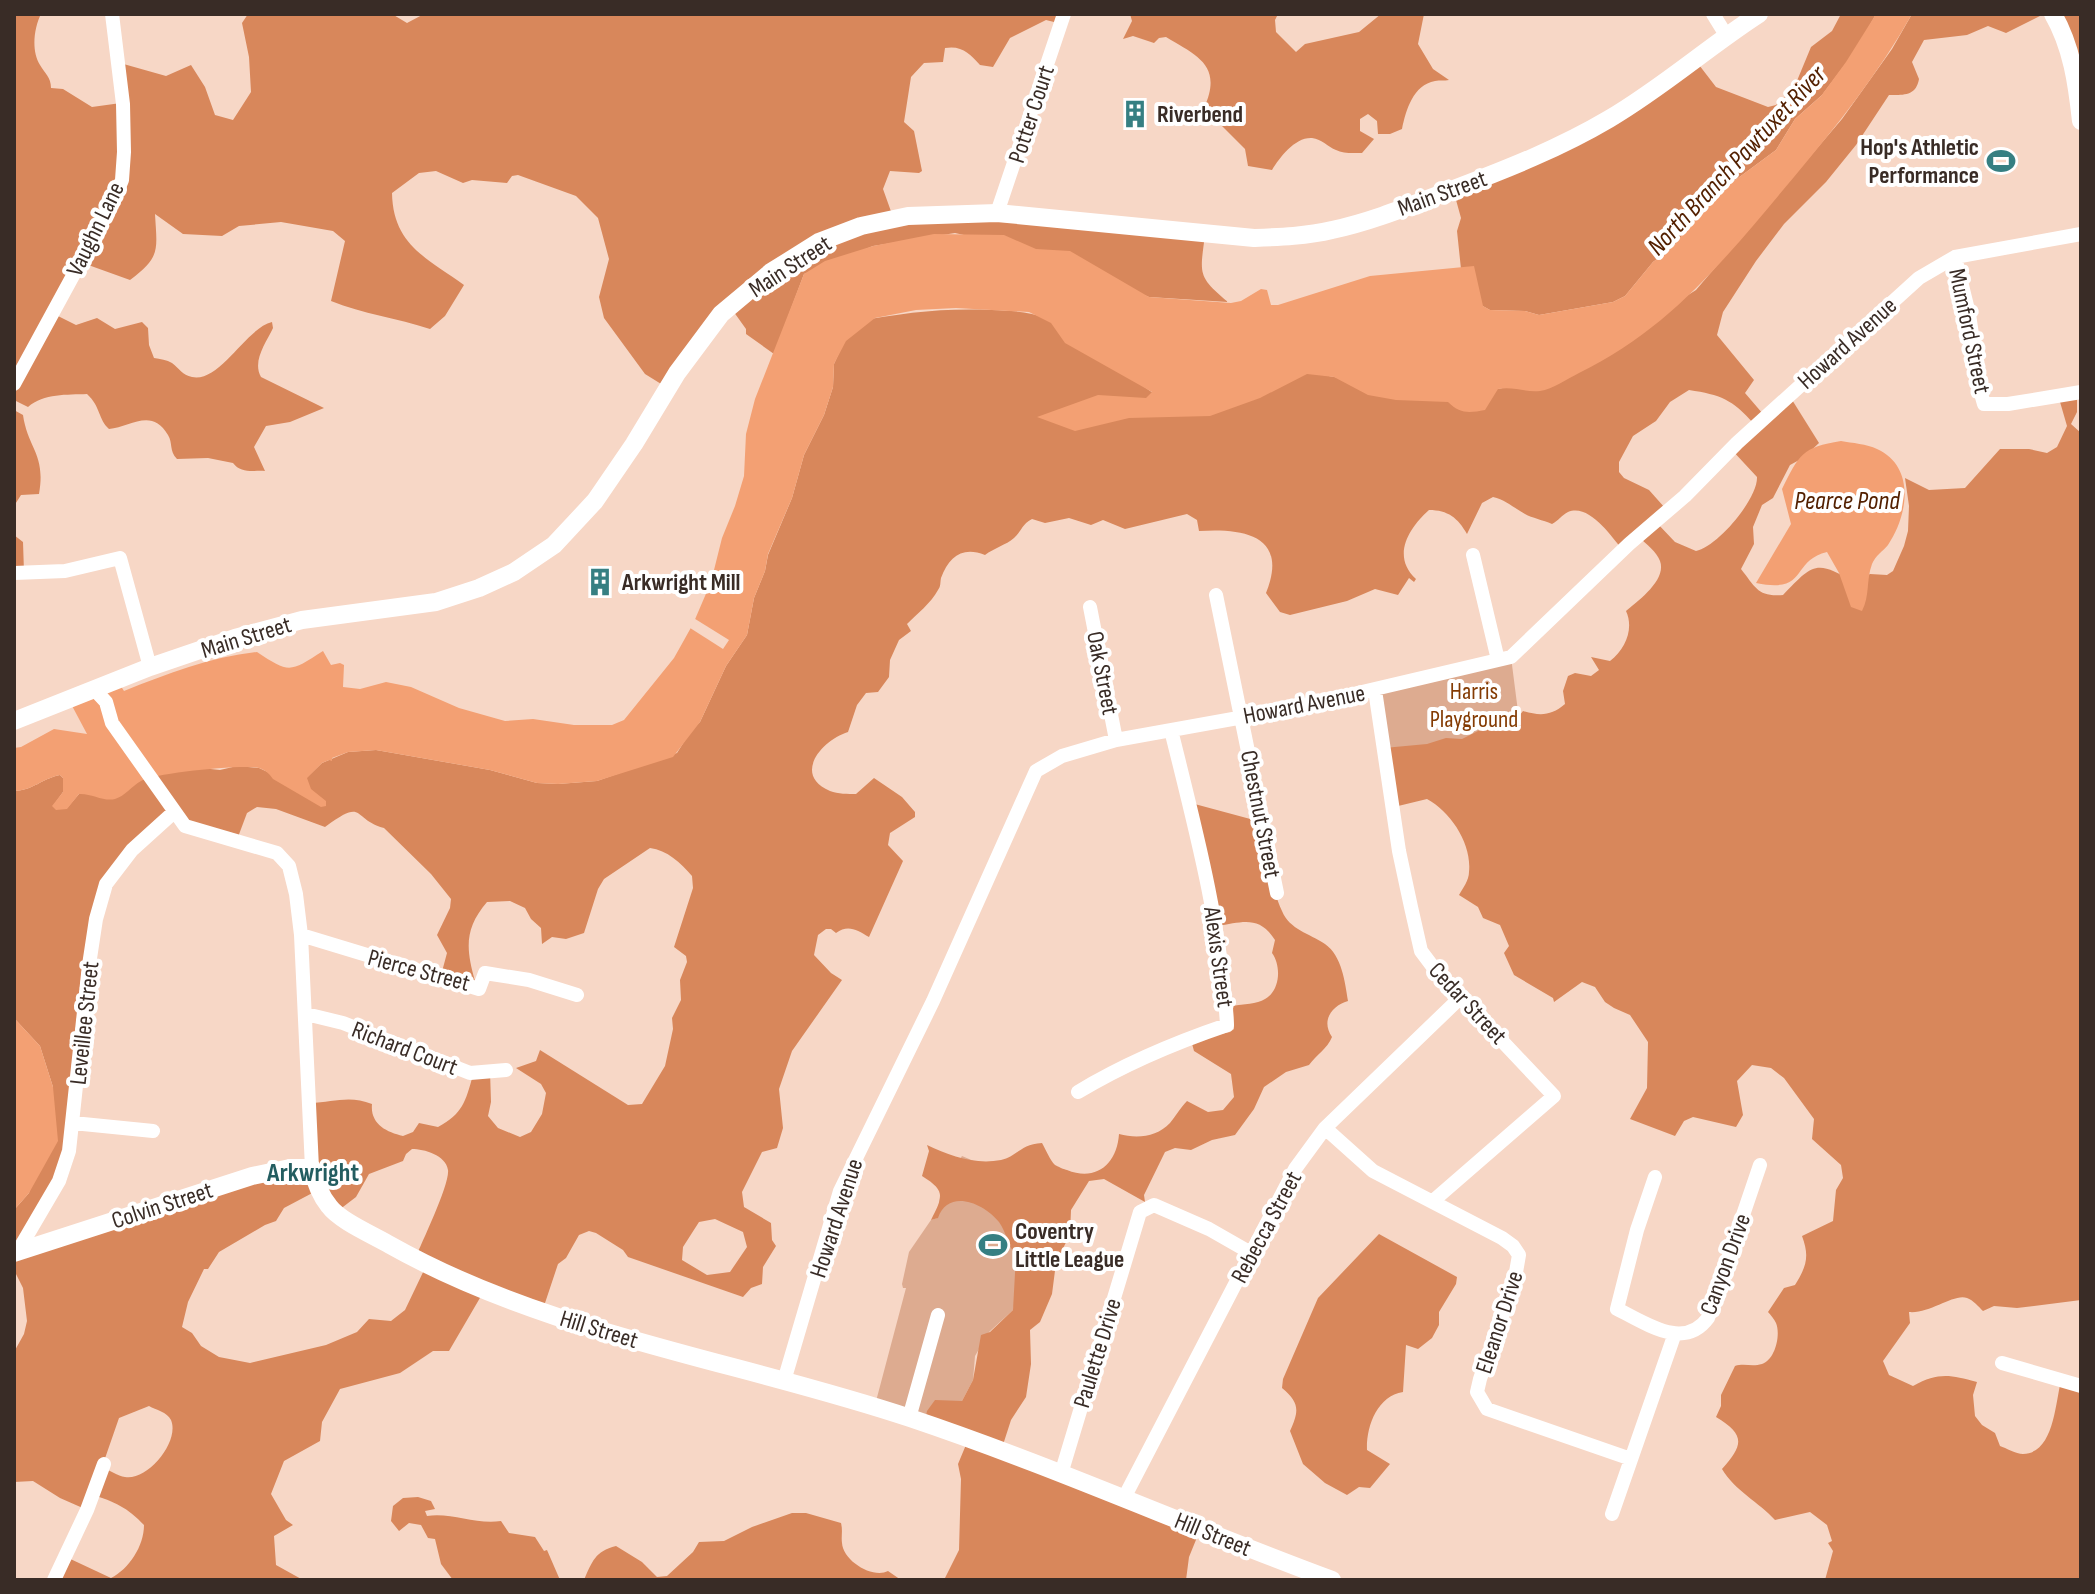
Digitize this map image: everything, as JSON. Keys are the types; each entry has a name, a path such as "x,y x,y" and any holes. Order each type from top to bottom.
{"main road":[{"name":"Main Street","path":"14,721 150,667 235,638 302,620 436,602 514,572 554,545 595,501 677,373 721,314 771,272 819,242 861,226 908,216 997,213 1254,238 1331,231 1375,218 1527,161 1610,118 1759,14"},
{"path":"2053,14 2062,30 2077,82 2081,121"},
{"name":"Colvin Street","path":"16,1252 252,1176 290,1168 312,1168"},
{"name":"Hill Street","path":"312,1168 317,1186 330,1208 428,1267 498,1296 575,1322 909,1418 1332,1580"}],"street":[{"name":"Vaughn Lane","path":"14,384 122,180 123,104 112,14"},
{"name":"Potter Court","path":"997,213 1064,14"},
{"path":"1713,14 1726,35"},
{"name":"Howard Avenue","path":"784,1381 840,1191 933,1001 1036,771 1062,756 1116,740 1375,690 1511,657 1629,544 1685,496 1737,443 1919,278 1955,257 2081,234"},
{"name":"Mumford Street","path":"1955,257 1969,314 1984,404 2008,404 2081,392"},
{"path":"1473,555 1498,660"},
{"path":"14,573 65,571 120,558 150,667"},
{"name":"Chestnut Street","path":"1216,595 1277,893"},
{"name":"Oak Street","path":"1090,607 1116,740"},
{"path":"94,689 106,702 112,723 174,812"},
{"name":"Cedar Street","path":"1375,690 1399,851 1421,951 1436,971 1554,1096 1433,1201"},
{"name":"Alexis Street","path":"1078,1092 1117,1068 1172,1043 1227,1025 1224,972 1213,909 1171,730"},
{"name":"Hill Street","path":"174,812 185,826 277,853 289,866 301,935 312,1168"},
{"name":"Leveillee Street","path":"16,1252 59,1181 69,1151 89,965 96,919 106,884 132,850 174,812"},
{"name":"Pierce Street","path":"301,935 479,989 485,973 529,980 577,995"},
{"name":"Rebecca Street","path":"1124,1498 1295,1169 1325,1128 1462,996"},
{"name":"Richard Court","path":"306,1014 343,1023 470,1073 506,1070"},
{"path":"73,1123 153,1131"},
{"name":"Eleanor Drive","path":"1325,1128 1373,1171 1502,1238 1519,1255 1515,1278 1477,1392 1487,1409 1631,1459"},
{"name":"Canyon Drive","path":"1655,1177 1637,1230 1617,1309 1674,1336 1694,1332 1708,1318 1760,1165"},
{"name":"Paulette Drive","path":"1061,1474 1140,1212 1154,1205 1209,1229 1251,1253"},
{"path":"909,1418 938,1315"},
{"path":"1612,1514 1674,1336"},
{"path":"2002,1363 2081,1386"},
{"path":"54,1580 87,1510 104,1464"}],"green space":[{"name":"Harris Playground","path":"1511,657 1521,735 1385,760 1375,690"},
{"path":"962,1156 1042,1190 1013,1310 989,1332 975,1356 973,1380 962,1401 925,1421 875,1405 906,1288 902,1284 909,1252 931,1220 937,1218 941,1188"}],"shaded area":[{"path":"14,14 41,14 35,33 35,53 51,88 63,89 92,107 121,103 120,63 166,76 191,65 205,87 215,115 233,120 251,92 249,57 242,23 248,14 392,14 407,23 424,14 1062,14 1058,23 1046,20 1010,38 993,67 980,65 961,49 951,47 945,48 943,62 924,63 911,77 904,122 914,131 922,171 890,171 883,189 893,217 909,214 1205,235 1203,273 1211,286 1228,302 1149,297 1044,253 955,233 873,246 804,274 774,354 746,334 746,329 731,308 666,387 645,374 604,318 599,297 609,259 598,218 576,196 518,175 512,176 507,183 472,180 463,183 436,171 419,173 392,193 398,226 425,258 464,285 445,316 430,329 331,301 345,241 333,231 281,222 239,226 222,236 183,234 155,214 155,252 147,265 130,280 80,262 52,313 76,325 97,318 115,329 142,322 148,328 154,358 170,362 192,377 213,372 252,334 272,322 273,328 259,358 261,377 324,408 290,422 266,426 254,447 265,471 244,470 233,463 208,458 177,459 162,427 148,420 109,429 87,394 48,397 28,407 14,400"},
{"path":"1130,14 1278,14 1276,32 1296,52 1305,44 1359,32 1381,14 1424,14 1418,44 1433,69 1449,80 1427,83 1416,93 1402,129 1390,134 1378,134 1377,121 1368,114 1360,119 1360,131 1374,139 1362,153 1342,152 1312,138 1300,141 1289,149 1272,170 1248,166 1245,149 1204,108 1211,82 1204,64 1166,37 1154,43 1133,36 1123,39 1132,21"},
{"path":"1841,14 1876,14 1856,50 1822,95 1795,119 1776,150 1730,184 1702,210 1674,246 1653,262 1625,296 1613,302 1539,315 1525,311 1490,310 1479,304 1461,269 1457,231 1461,218 1453,189 1525,161 1696,61 1716,87 1768,107 1776,105 1794,88 1811,47 1832,31"},
{"path":"1912,14 2044,14 2006,33 1988,26 1967,35 1924,40 1912,62 1919,79 1915,89 1889,95 1856,145 1826,182 1784,224 1723,312 1717,335 1754,380 1745,393 1763,414 1789,395 1819,443 1790,465 1773,498 1762,505 1753,527 1754,544 1741,569 1758,590 1775,595 1783,595 1815,568 1831,570 1854,583 1870,574 1887,575 1893,571 1908,531 1909,506 1905,478 1929,490 1965,488 2000,449 2029,449 2047,453 2057,447 2067,426 2058,395 2077,391 2077,412 2071,424 2081,433 2081,1300 2017,1308 1994,1306 1983,1311 1971,1300 1962,1297 1925,1310 1909,1312 1910,1323 1883,1361 1889,1375 1913,1386 1930,1378 1945,1376 1977,1382 1973,1395 1975,1416 1995,1433 2000,1446 2020,1454 2033,1452 2047,1437 2061,1381 2081,1385 2081,1580 1825,1580 1833,1551 1828,1543 1832,1541 1827,1525 1810,1512 1775,1520 1734,1484 1722,1469 1735,1453 1738,1440 1732,1429 1716,1417 1721,1406 1721,1395 1735,1366 1762,1364 1770,1358 1777,1340 1777,1328 1768,1312 1784,1288 1795,1285 1802,1273 1806,1256 1802,1236 1833,1221 1836,1190 1843,1178 1841,1165 1812,1139 1814,1119 1784,1078 1771,1068 1752,1065 1737,1081 1743,1115 1736,1127 1693,1117 1684,1121 1675,1136 1630,1119 1647,1088 1648,1042 1630,1015 1605,1002 1595,987 1582,982 1554,1002 1553,998 1514,975 1504,953 1509,946 1500,925 1483,918 1478,907 1459,895 1468,878 1469,861 1463,840 1452,820 1427,799 1394,807 1384,748 1427,744 1446,738 1462,739 1488,726 1511,726 1523,711 1545,714 1560,708 1565,704 1563,691 1568,676 1575,673 1591,676 1599,670 1591,657 1610,661 1620,651 1629,631 1626,611 1650,589 1659,575 1659,558 1639,537 1622,549 1599,522 1584,512 1568,512 1552,524 1493,497 1482,503 1467,534 1447,513 1429,510 1422,517 1410,534 1404,552 1409,570 1416,579 1414,582 1409,578 1398,595 1375,589 1347,601 1290,615 1280,612 1266,593 1272,574 1272,559 1267,548 1246,534 1199,531 1197,520 1187,514 1125,529 1103,520 1091,525 1069,518 1045,523 1032,519 1011,540 985,555 970,552 958,555 944,570 935,595 907,624 911,631 899,640 890,660 889,677 878,692 866,693 857,705 848,732 829,742 815,758 812,767 813,776 819,784 836,793 856,794 874,778 902,797 915,812 915,817 890,833 888,845 903,861 869,937 849,928 836,933 826,929 818,935 814,955 842,980 792,1051 779,1089 783,1128 777,1148 762,1152 742,1192 744,1207 771,1223 772,1240 776,1246 763,1267 762,1284 751,1288 743,1297 628,1257 623,1250 596,1233 589,1231 579,1235 566,1258 558,1264 543,1309 484,1291 449,1351 433,1351 400,1373 340,1389 322,1422 320,1441 284,1461 271,1494 286,1520 293,1525 274,1536 276,1565 303,1580 52,1580 64,1556 111,1578 124,1569 134,1556 144,1525 126,1510 100,1497 92,1495 85,1509 33,1481 14,1482 14,1352 27,1321 23,1288 14,1270 14,1210 29,1193 53,1087 40,1046 14,1018 14,791 60,775 63,778 63,792 53,806 67,808 79,794 192,767 220,770 237,766 259,768 287,781 302,782 322,763 348,752 376,750 490,770 537,783 558,784 597,781 677,753 700,722 726,666 747,635 754,598 768,555 792,498 804,455 824,415 833,387 834,364 853,322 956,310 1034,314 1048,319 1170,405 1272,374 1312,373 1379,385 1498,389 1512,386 1538,391 1696,290 1842,119 1892,49","holes":["1689,390 1710,394 1732,404 1754,424 1731,449 1757,477 1751,497 1725,532 1705,548 1696,551 1675,542 1656,522 1665,508 1649,490 1624,478 1619,472 1619,462 1633,436 1656,421 1670,402","257,807 276,809 325,827 353,812 384,828 431,874 451,899 437,935 447,953 440,979 475,981 469,940 474,921 487,902 510,901 525,908 541,928 542,944 552,937 566,939 584,933 604,879 650,848 673,858 692,876 693,888 674,947 686,956 687,962 680,980 681,1000 672,1018 673,1029 665,1066 642,1104 628,1105 540,1050 536,1061 516,1068 541,1084 546,1093 542,1114 531,1132 520,1137 498,1128 488,1116 490,1071 473,1075 462,1106 453,1117 438,1127 419,1123 413,1132 403,1136 380,1126 374,1117 372,1104 364,1101 349,1099 310,1103 308,1167 22,1244 68,1152 104,885 175,813 210,834 238,837 247,813","412,1149 422,1150 443,1160 448,1170 440,1200 415,1259 426,1266 405,1310 391,1321 369,1319 357,1332 326,1345 250,1363 219,1357 201,1346 192,1333 182,1327 188,1302 204,1269 208,1269 219,1252 276,1221 284,1208 318,1190 339,1210 356,1197 369,1174 403,1161","715,1219 743,1232 747,1247 730,1272 707,1275 682,1260 683,1247 699,1222","149,1406 169,1417 173,1429 171,1438 160,1458 143,1473 125,1477 102,1467 119,1418"]},
{"path":"2053,14 2081,14 2081,73"},
{"path":"14,410 23,415 38,460 41,481 39,494 21,495 14,506"},
{"path":"14,535 23,542 24,572 14,572"},
{"path":"1191,803 1254,820 1262,819 1272,878 1282,911 1295,927 1331,949 1342,970 1348,1001 1337,1006 1330,1015 1327,1025 1332,1037 1325,1048 1309,1065 1286,1072 1264,1087 1254,1109 1235,1135 1212,1140 1191,1150 1175,1148 1165,1152 1144,1195 1145,1202 1104,1179 1089,1181 1071,1210 1070,1234 1056,1263 1052,1294 1040,1322 1030,1330 1031,1364 1026,1397 1011,1420 1001,1451 1200,1530 1189,1557 1186,1580 944,1580 959,1550 961,1479 958,1464 968,1440 925,1421 927,1411 935,1400 962,1401 973,1380 981,1335 990,1332 1013,1310 1016,1255 999,1222 976,1204 950,1203 938,1218 931,1220 940,1195 939,1190 922,1176 929,1151 927,1145 963,1158 991,1161 1042,1143 1055,1165 1087,1174 1096,1172 1109,1162 1119,1134 1153,1134 1170,1123 1187,1101 1208,1112 1223,1110 1234,1097 1231,1074 1194,1051 1191,1040 1230,1032 1234,1029 1233,1006 1258,1002 1270,995 1278,977 1272,953 1275,940 1263,927 1250,922 1217,926"},
{"path":"1379,1234 1457,1277 1439,1312 1439,1325 1432,1338 1418,1349 1406,1345 1403,1392 1386,1400 1371,1423 1367,1450 1390,1464 1370,1488 1359,1487 1347,1495 1325,1483 1303,1464 1290,1431 1295,1418 1295,1403 1282,1388 1283,1379 1318,1298"},
{"path":"418,1497 431,1501 435,1509 425,1511 427,1516 501,1521 509,1533 535,1537 544,1551 547,1550 560,1580 453,1580 441,1564 435,1539 428,1538 421,1525 409,1523 399,1531 391,1521 393,1506 403,1498"},
{"path":"792,1513 806,1513 841,1523 844,1550 853,1562 875,1573 888,1571 901,1580 584,1580 595,1558 609,1548 616,1546 642,1562 657,1577 667,1576 693,1552 699,1542 724,1541"}],"water":[{"path":"1876,14 1912,14 1872,78 1842,118 1746,234 1697,287 1671,312 1612,355 1545,390 1498,389 1485,410 1465,412 1448,402 1396,400 1368,395 1334,377 1307,374 1260,398 1210,416 1129,418 1075,431 1037,417 1098,395 1146,398 1152,392 1065,343 1051,323 1029,312 956,308 916,310 875,318 846,341 834,364 833,387 768,554 754,598 747,635 726,666 700,722 673,757 597,781 558,784 537,783 490,770 376,750 348,752 322,763 307,778 311,789 326,801 326,806 321,807 263,770 250,767 199,770 149,778 115,799 79,794 67,809 56,810 52,806 63,792 63,778 60,775 14,791 14,748 54,729 87,734 70,702 117,680 124,691 206,662 257,652 290,668 323,651 331,665 344,665 343,687 360,689 386,682 411,687 459,708 505,721 533,719 574,725 612,725 624,720 674,658 693,624 711,582 722,538 744,476 746,434 755,399 804,274 825,261 873,246 934,234 1004,235 1036,249 1070,251 1149,297 1231,303 1241,301 1261,289 1267,290 1271,305 1278,305 1370,276 1474,266 1483,306 1490,310 1525,311 1539,315 1613,302 1625,296 1653,262 1674,246 1702,210 1730,184 1776,150 1795,119 1821,96 1846,62"},
{"name":"Pearce Pond","path":"1841,441 1873,447 1889,457 1898,467 1905,492 1895,533 1872,564 1862,611 1851,607 1839,573 1827,552 1816,556 1798,575 1784,584 1756,583 1791,524 1782,489 1793,468 1810,450"},
{"path":"14,1018 40,1046 53,1087 58,1141 29,1193 14,1210"}],"pier":[{"path":"692,617 729,640 723,649 687,626"}],"place":[{"name":"Riverbend","path":"1135,114"},
{"name":"Hop's Athletic Performance","path":"2001,161"},
{"name":"Arkwright Mill","path":"600,582"},
{"name":"Coventry Little League","path":"993,1245"}],"district":[{"name":"Arkwright","path":"313,1172"}],"water label":[{"name":"North Branch Pawtuxet River","path":"1736,160"}]}
